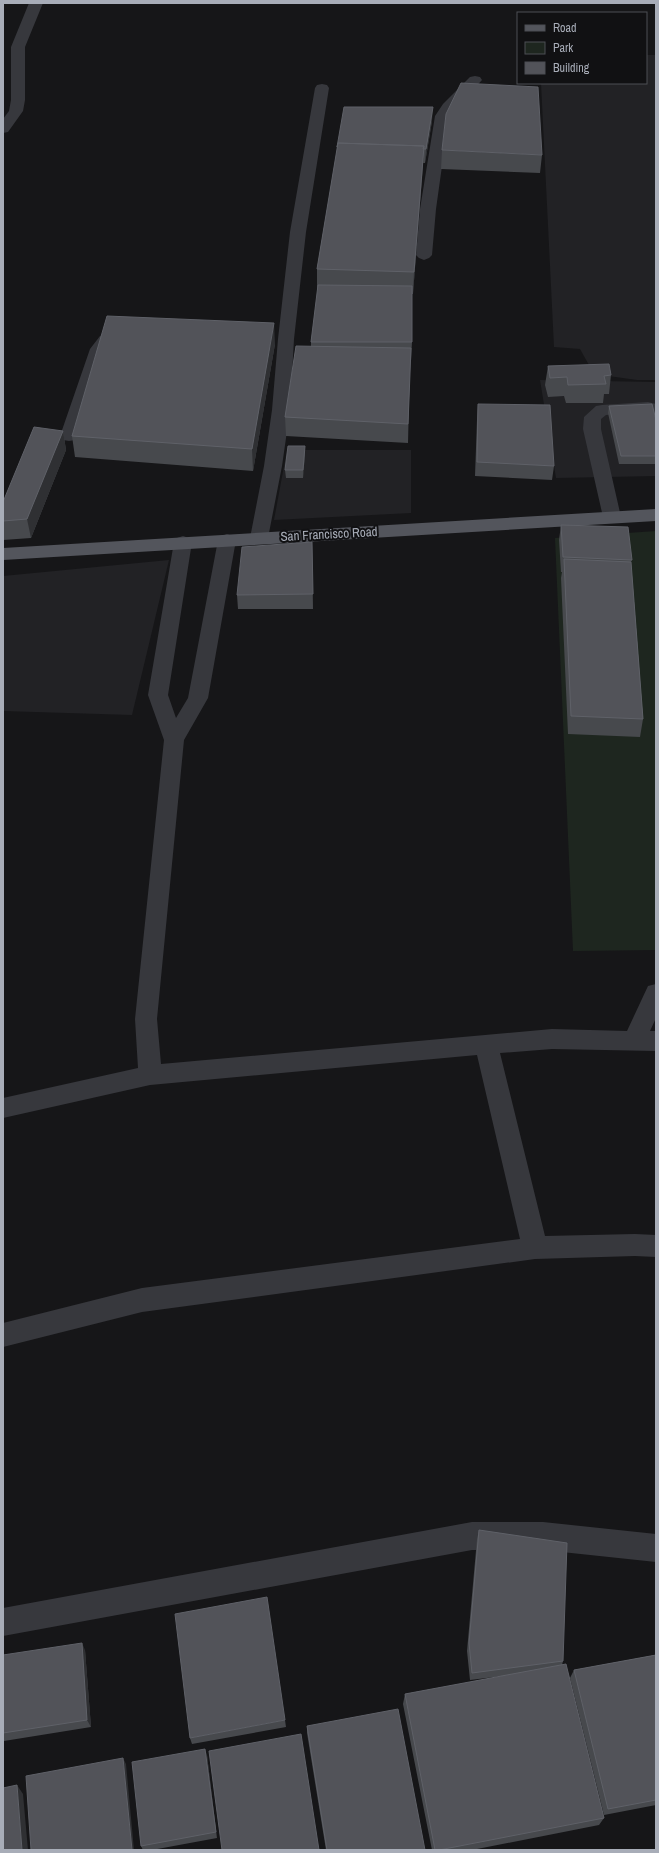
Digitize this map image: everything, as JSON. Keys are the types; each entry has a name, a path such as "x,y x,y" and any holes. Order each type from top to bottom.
{"main road":[{"name":"San Francisco Road","path":"3,554 183,542 656,515"}],"street":[{"path":"3,128 16,111 18,100 18,47 36,3"},
{"path":"3,46 18,47"},
{"path":"424,255 428,203 442,116 448,107 475,80"},
{"path":"259,538 273,466 281,410 278,339 298,232 322,88"},
{"path":"69,436 98,349 108,336 120,330"},
{"path":"612,517 592,429 593,417 602,410 648,407 656,409"},
{"path":"150,1075 146,1019 174,740 198,698 227,540"},
{"path":"174,740 158,695 183,542"},
{"path":"3,1108 150,1075 552,1040 645,1041 656,992"},
{"path":"486,1045 535,1248"},
{"path":"3,1335 142,1300 535,1248 635,1245 656,1246"},
{"path":"3,1622 472,1536 543,1536 656,1548"}],"shaded area":[{"path":"647,55 656,55 656,380 637,380 594,374 580,349 554,347 541,84 647,84"},
{"path":"540,380 656,382 656,476 556,478"},
{"path":"287,450 411,450 411,513 274,520"},
{"path":"169,560 132,715 3,711 3,576"}],"green space":[{"path":"656,531 656,950 573,951 555,538"}],"building":[{"path":"461,83 538,87 542,155 442,150 446,114"},
{"path":"344,107 433,107 426,149 423,149 424,146 338,143 337,147"},
{"path":"338,143 424,146 414,272 317,269"},
{"path":"318,285 412,286 412,342 311,342"},
{"path":"107,316 274,323 252,449 72,436"},
{"path":"296,346 411,348 408,424 285,417"},
{"path":"609,364 611,375 604,376 606,384 568,385 567,377 550,378 548,366"},
{"path":"478,404 550,405 554,466 477,462"},
{"path":"652,404 656,420 656,456 621,456 609,406"},
{"path":"34,427 63,431 27,519 3,521 3,502"},
{"path":"288,446 305,446 303,470 285,470"},
{"path":"561,525 628,527 632,560 563,557"},
{"path":"312,542 313,594 237,595 242,547"},
{"path":"564,559 631,562 643,719 571,716"},
{"path":"479,1530 567,1543 563,1661 472,1673 469,1643"},
{"path":"267,1597 285,1720 190,1738 175,1614"},
{"path":"82,1643 87,1720 3,1733 3,1655"},
{"path":"656,1655 656,1800 608,1809 574,1670"},
{"path":"566,1664 604,1818 435,1850 405,1694"},
{"path":"398,1709 425,1850 327,1850 307,1726"},
{"path":"301,1734 319,1850 222,1850 209,1751"},
{"path":"205,1749 216,1832 141,1846 132,1762"},
{"path":"123,1758 132,1850 31,1850 26,1776"},
{"path":"17,1785 22,1850 3,1850 3,1788"}]}
